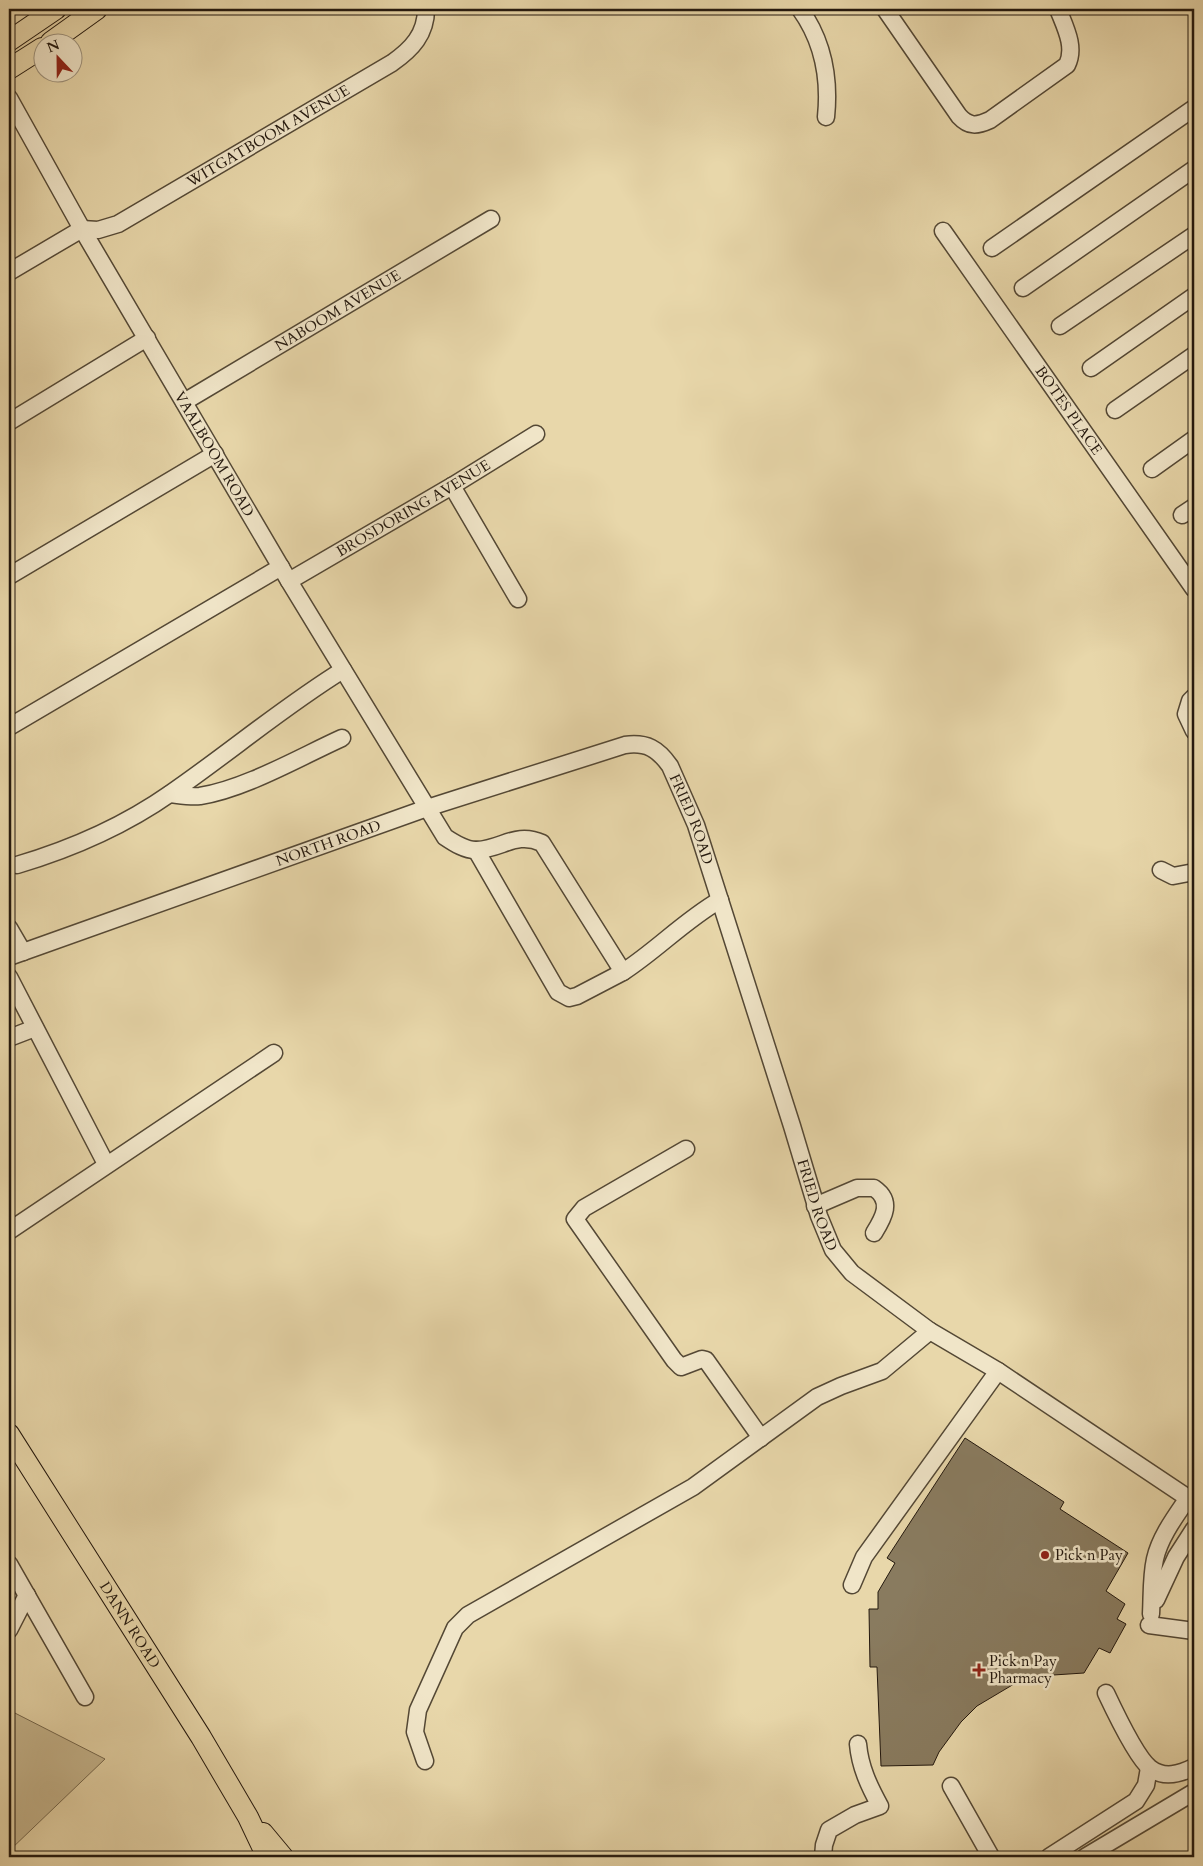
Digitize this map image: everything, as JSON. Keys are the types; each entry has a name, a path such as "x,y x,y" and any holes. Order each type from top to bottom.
{"main road":[{"path":"9,41 57,9 68,15 79,9"},
{"path":"64,32 97,9"},
{"path":"9,69 32,54"},
{"name":"DANN ROAD","path":"9,1434 131,1624 248,1817 267,1857"},
{"name":"DANN ROAD","path":"248,1817 283,1857"}],"street":[{"name":"WITGATBOOM AVENUE","path":"82,229 98,230 118,224 392,63 415,44 426,20 426,9"},
{"path":"800,9 818,39 825,64 828,95 826,117"},
{"path":"885,9 959,116 970,125 978,125 990,120 1067,65 1071,58 1071,46 1058,9"},
{"name":"VAALBOOM ROAD","path":"9,98 82,229 285,574 426,808 445,837 466,848 476,850"},
{"path":"992,248 1194,108"},
{"path":"1023,288 1194,169"},
{"name":"NABOOM AVENUE","path":"184,402 491,219"},
{"path":"9,272 82,229"},
{"name":"BOTES PLACE","path":"942,231 1194,590"},
{"path":"1060,326 1194,235"},
{"path":"1091,368 1194,296"},
{"path":"9,422 147,338"},
{"path":"1115,410 1194,355"},
{"name":"BROSDORING AVENUE","path":"9,727 285,574 452,486 536,434"},
{"path":"1152,469 1194,439"},
{"path":"9,576 215,454"},
{"path":"452,486 518,600"},
{"path":"17,865 85,841 170,794 285,708 343,670"},
{"path":"1194,697 1190,701 1186,714 1194,731"},
{"path":"170,794 198,796 209,794 268,772 342,738"},
{"name":"NORTH ROAD","path":"14,953 426,808 625,745 651,746"},
{"name":"FRIED ROAD","path":"651,746 664,758 678,782 696,825 826,1237 842,1262 881,1296 930,1331 998,1371 1191,1500"},
{"path":"623,972 542,843 527,838 476,850 558,992 569,998 577,996 623,972 651,954 694,915 720,900"},
{"path":"1161,870 1173,876 1194,872"},
{"path":"9,928 14,953"},
{"path":"9,977 106,1164"},
{"path":"9,1038 35,1028"},
{"path":"9,1231 106,1164 274,1053"},
{"path":"686,1150 584,1208 575,1219 674,1360 681,1367 702,1359 706,1360 761,1438"},
{"path":"816,1206 857,1188 874,1188 884,1198 886,1208 885,1216 874,1233"},
{"path":"425,1761 415,1732 418,1710 455,1628 468,1615 693,1487 817,1397 882,1371 930,1331"},
{"path":"852,1585 864,1557 998,1371"},
{"path":"1191,1500 1168,1528 1158,1550 1152,1576 1151,1614 1176,1557 1194,1529"},
{"path":"9,1564 85,1697"},
{"path":"9,1630 27,1595"},
{"path":"1150,1625 1194,1631"},
{"path":"1106,1693 1125,1731 1149,1768 1163,1774 1177,1774 1194,1767"},
{"path":"823,1857 824,1845 829,1830 855,1815 880,1806 868,1784 859,1756 858,1744"},
{"path":"1050,1857 1136,1801 1146,1785 1149,1768"},
{"path":"951,1786 990,1855"},
{"path":"1085,1857 1194,1792"}],"shaded area":[{"path":"9,1710 105,1759 9,1851"}],"building":[{"path":"965,1438 1064,1502 1060,1509 1128,1553 1106,1591 1125,1604 1117,1619 1126,1624 1110,1653 1099,1648 1084,1673 1038,1676 1014,1684 977,1706 961,1722 939,1752 933,1765 881,1766 877,1667 870,1667 869,1609 878,1609 878,1592 895,1563 887,1558"}],"place":[{"name":"Pick n Pay","path":"1045,1555"},
{"name":"Pick n Pay Pharmacy","path":"979,1670"}]}
